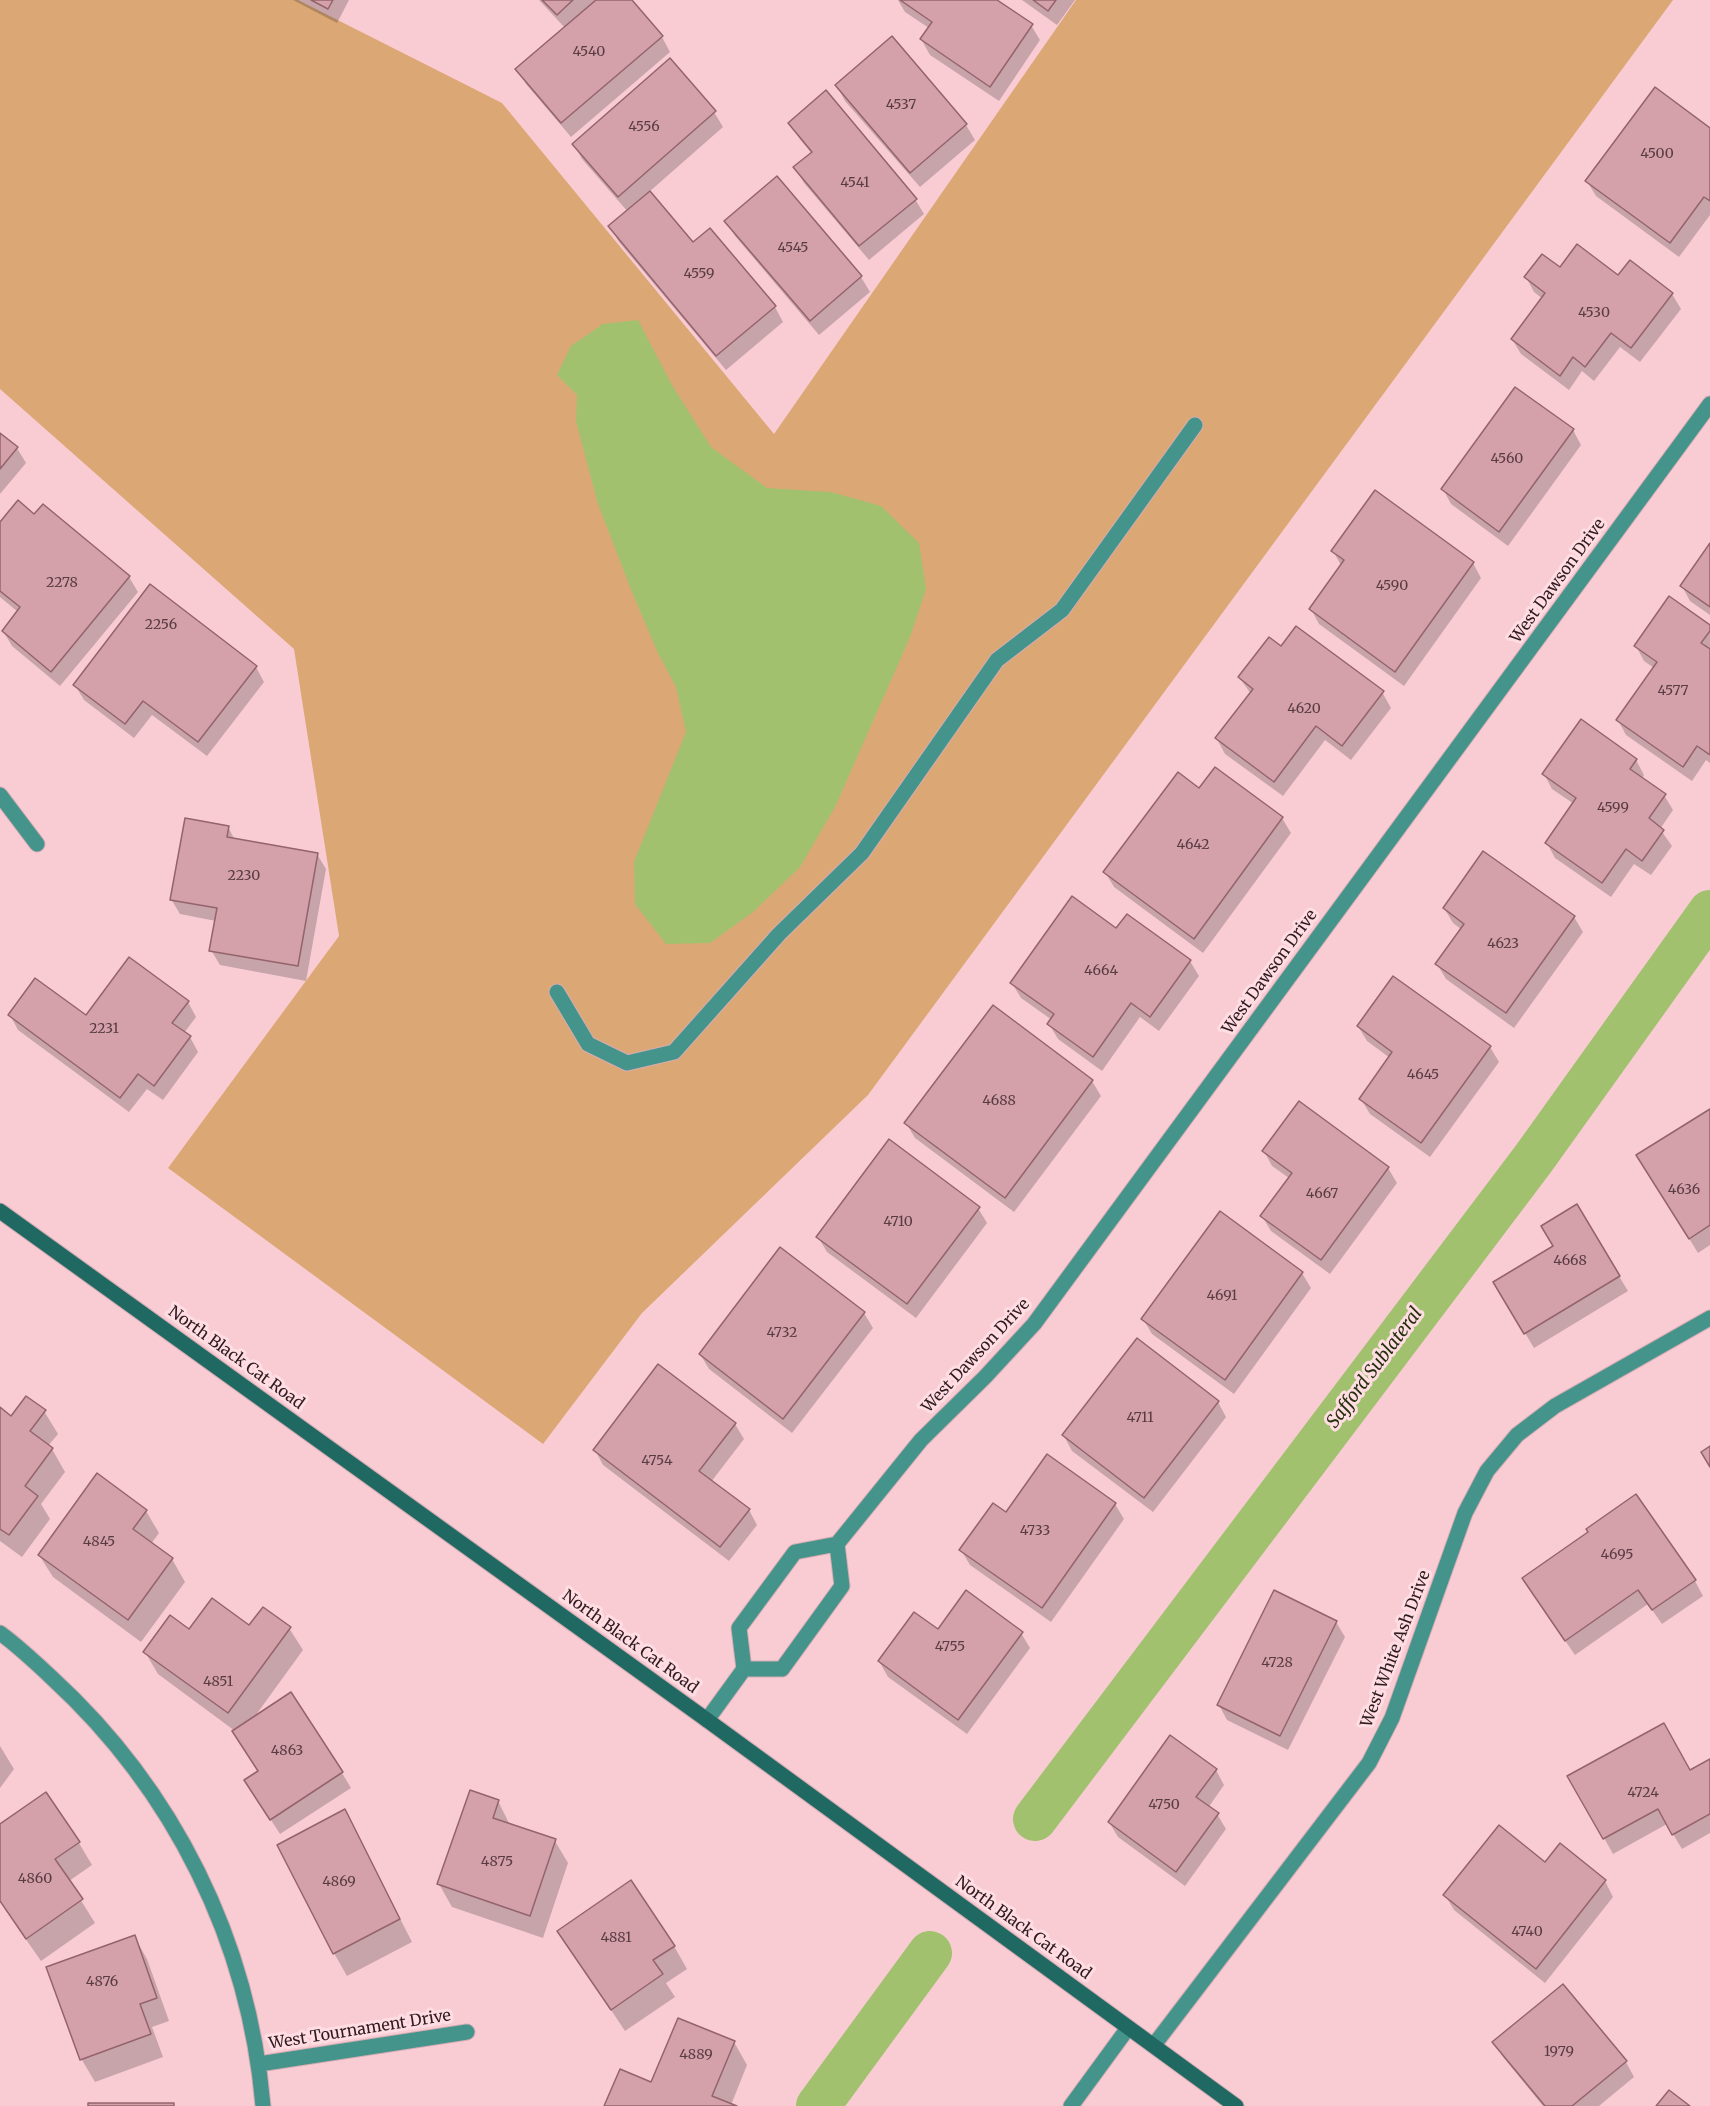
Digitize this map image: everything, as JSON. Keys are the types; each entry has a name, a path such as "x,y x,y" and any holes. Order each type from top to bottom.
{"main road":[{"name":"North Black Cat Road","path":"0,1211 707,1720 1236,2106"}],"street":[{"name":"West Dawson Drive","path":"837,1544 921,1440 985,1377 1034,1324 1710,404"},
{"path":"557,992 588,1044 627,1063 674,1052 778,934 862,853 997,660 1062,610 1195,425"},
{"path":"0,795 37,844"},
{"name":"West White Ash Drive","path":"1154,2045 1370,1763 1392,1718 1465,1513 1486,1471 1517,1435 1555,1406 1710,1318"},
{"path":"707,1720 744,1669 739,1628 795,1552 837,1544 842,1586 782,1669 744,1669"},
{"name":"West Tournament Drive","path":"0,1633 81,1705 127,1757 167,1815 195,1866 224,1929 245,1995 260,2064 263,2106"},
{"path":"1071,2106 1128,2028"},
{"name":"West Tournament Drive","path":"260,2064 467,2032"}],"shaded area":[{"path":"0,0 298,0 502,103 774,434 1076,0 1673,0 868,1095 642,1313 543,1444 168,1168 339,936 294,649 0,389"},
{"path":"638,320 673,387 711,447 767,488 831,492 881,506 919,543 926,589 910,637 835,807 800,867 753,912 710,943 666,944 635,904 634,862 686,732 676,687 658,653 632,592 598,504 576,421 577,395 557,375 571,346 603,324"}],"building":[{"path":"311,0 333,0 328,9"},
{"path":"542,0 573,0 557,15"},
{"path":"596,0 632,0 663,36 561,123 515,69"},
{"path":"900,0 997,0 1033,24 990,87 920,39 932,22"},
{"path":"1033,0 1056,0 1048,11"},
{"path":"892,36 967,124 910,173 835,85"},
{"path":"670,58 716,111 618,197 572,144"},
{"path":"1655,87 1710,128 1710,201 1704,197 1670,243 1585,181"},
{"path":"826,90 917,199 859,246 793,167 812,152 788,123"},
{"path":"777,176 862,276 810,321 724,221"},
{"path":"650,191 693,242 710,228 776,306 716,356 608,226"},
{"path":"1577,244 1618,275 1630,260 1673,293 1631,348 1611,333 1585,367 1573,357 1560,376 1511,339 1545,293 1524,277 1542,254 1560,267"},
{"path":"1515,387 1574,429 1499,532 1441,489"},
{"path":"0,433 18,447 0,469"},
{"path":"1375,490 1474,562 1395,672 1309,609 1344,560 1331,551"},
{"path":"18,500 34,514 43,504 130,576 51,672 2,631 20,607 0,591 0,522"},
{"path":"1710,543 1710,607 1680,586"},
{"path":"150,584 257,666 198,742 143,701 125,724 73,685"},
{"path":"1669,596 1710,625 1710,631 1701,643 1710,649 1710,755 1697,746 1683,767 1616,720 1657,662 1634,646"},
{"path":"1296,626 1384,691 1342,746 1316,726 1274,782 1215,738 1253,689 1238,677 1269,637 1281,646"},
{"path":"1581,719 1637,759 1630,769 1666,794 1649,818 1664,830 1642,861 1626,849 1602,883 1545,843 1576,798 1542,774"},
{"path":"1215,767 1283,817 1194,939 1103,872 1178,772 1199,788"},
{"path":"185,818 229,826 227,837 318,853 298,966 209,951 217,908 170,900"},
{"path":"1483,851 1575,916 1506,1013 1435,964 1464,924 1443,908"},
{"path":"1072,896 1116,928 1127,914 1191,960 1150,1017 1131,1003 1093,1057 1047,1024 1054,1014 1010,983"},
{"path":"129,957 189,1001 172,1023 191,1036 154,1086 138,1074 120,1098 8,1015 35,978 86,1015"},
{"path":"1393,976 1491,1046 1421,1143 1359,1099 1392,1052 1357,1026"},
{"path":"993,1005 1093,1080 1005,1198 904,1123"},
{"path":"1299,1101 1389,1167 1321,1260 1260,1216 1292,1173 1262,1151"},
{"path":"1710,1109 1710,1225 1689,1239 1636,1155"},
{"path":"889,1139 980,1207 907,1304 816,1237"},
{"path":"1577,1204 1620,1276 1524,1334 1493,1282 1553,1246 1541,1226"},
{"path":"1220,1211 1303,1272 1225,1380 1141,1319"},
{"path":"780,1247 865,1312 783,1419 699,1354"},
{"path":"1137,1338 1219,1401 1144,1498 1062,1435"},
{"path":"658,1364 736,1423 699,1471 750,1509 720,1547 593,1450"},
{"path":"26,1396 46,1410 30,1431 53,1448 25,1486 38,1496 9,1535 0,1529 0,1407 11,1416"},
{"path":"1710,1446 1710,1467 1701,1452"},
{"path":"1047,1454 1116,1503 1042,1608 959,1550 993,1503 1006,1512"},
{"path":"97,1473 147,1510 133,1529 173,1558 128,1620 38,1555"},
{"path":"1636,1494 1696,1580 1652,1610 1638,1590 1565,1641 1522,1578 1588,1532 1586,1529"},
{"path":"966,1590 1023,1632 958,1720 878,1661 914,1612 938,1629"},
{"path":"1274,1590 1337,1621 1280,1736 1217,1705"},
{"path":"212,1598 249,1625 263,1607 291,1627 228,1713 143,1652 170,1615 189,1629"},
{"path":"291,1692 343,1772 270,1820 244,1780 258,1771 232,1731"},
{"path":"1664,1723 1690,1770 1710,1759 1710,1814 1672,1835 1658,1809 1603,1839 1567,1776"},
{"path":"1170,1735 1217,1769 1196,1797 1219,1813 1176,1872 1108,1822"},
{"path":"470,1790 499,1800 493,1818 556,1839 530,1916 437,1884"},
{"path":"46,1792 80,1842 55,1859 83,1899 26,1939 0,1901 0,1824"},
{"path":"345,1809 400,1919 333,1954 277,1845"},
{"path":"1499,1825 1545,1862 1560,1843 1606,1880 1536,1969 1443,1895"},
{"path":"631,1880 675,1946 653,1960 663,1974 611,2010 557,1931"},
{"path":"135,1935 157,1998 140,2004 151,2034 80,2060 46,1967"},
{"path":"1563,1984 1627,2061 1572,2106 1545,2106 1492,2042"},
{"path":"678,2018 735,2041 712,2096 737,2106 604,2106 620,2069 651,2082"},
{"path":"1669,2090 1690,2106 1656,2106"},
{"path":"88,2103 174,2103 174,2106 88,2106"}],"waterway":[{"name":"Safford Sublateral","path":"1035,1819 1534,1158 1710,912"},
{"name":"Safford Sublateral","path":"818,2106 930,1953"}]}
